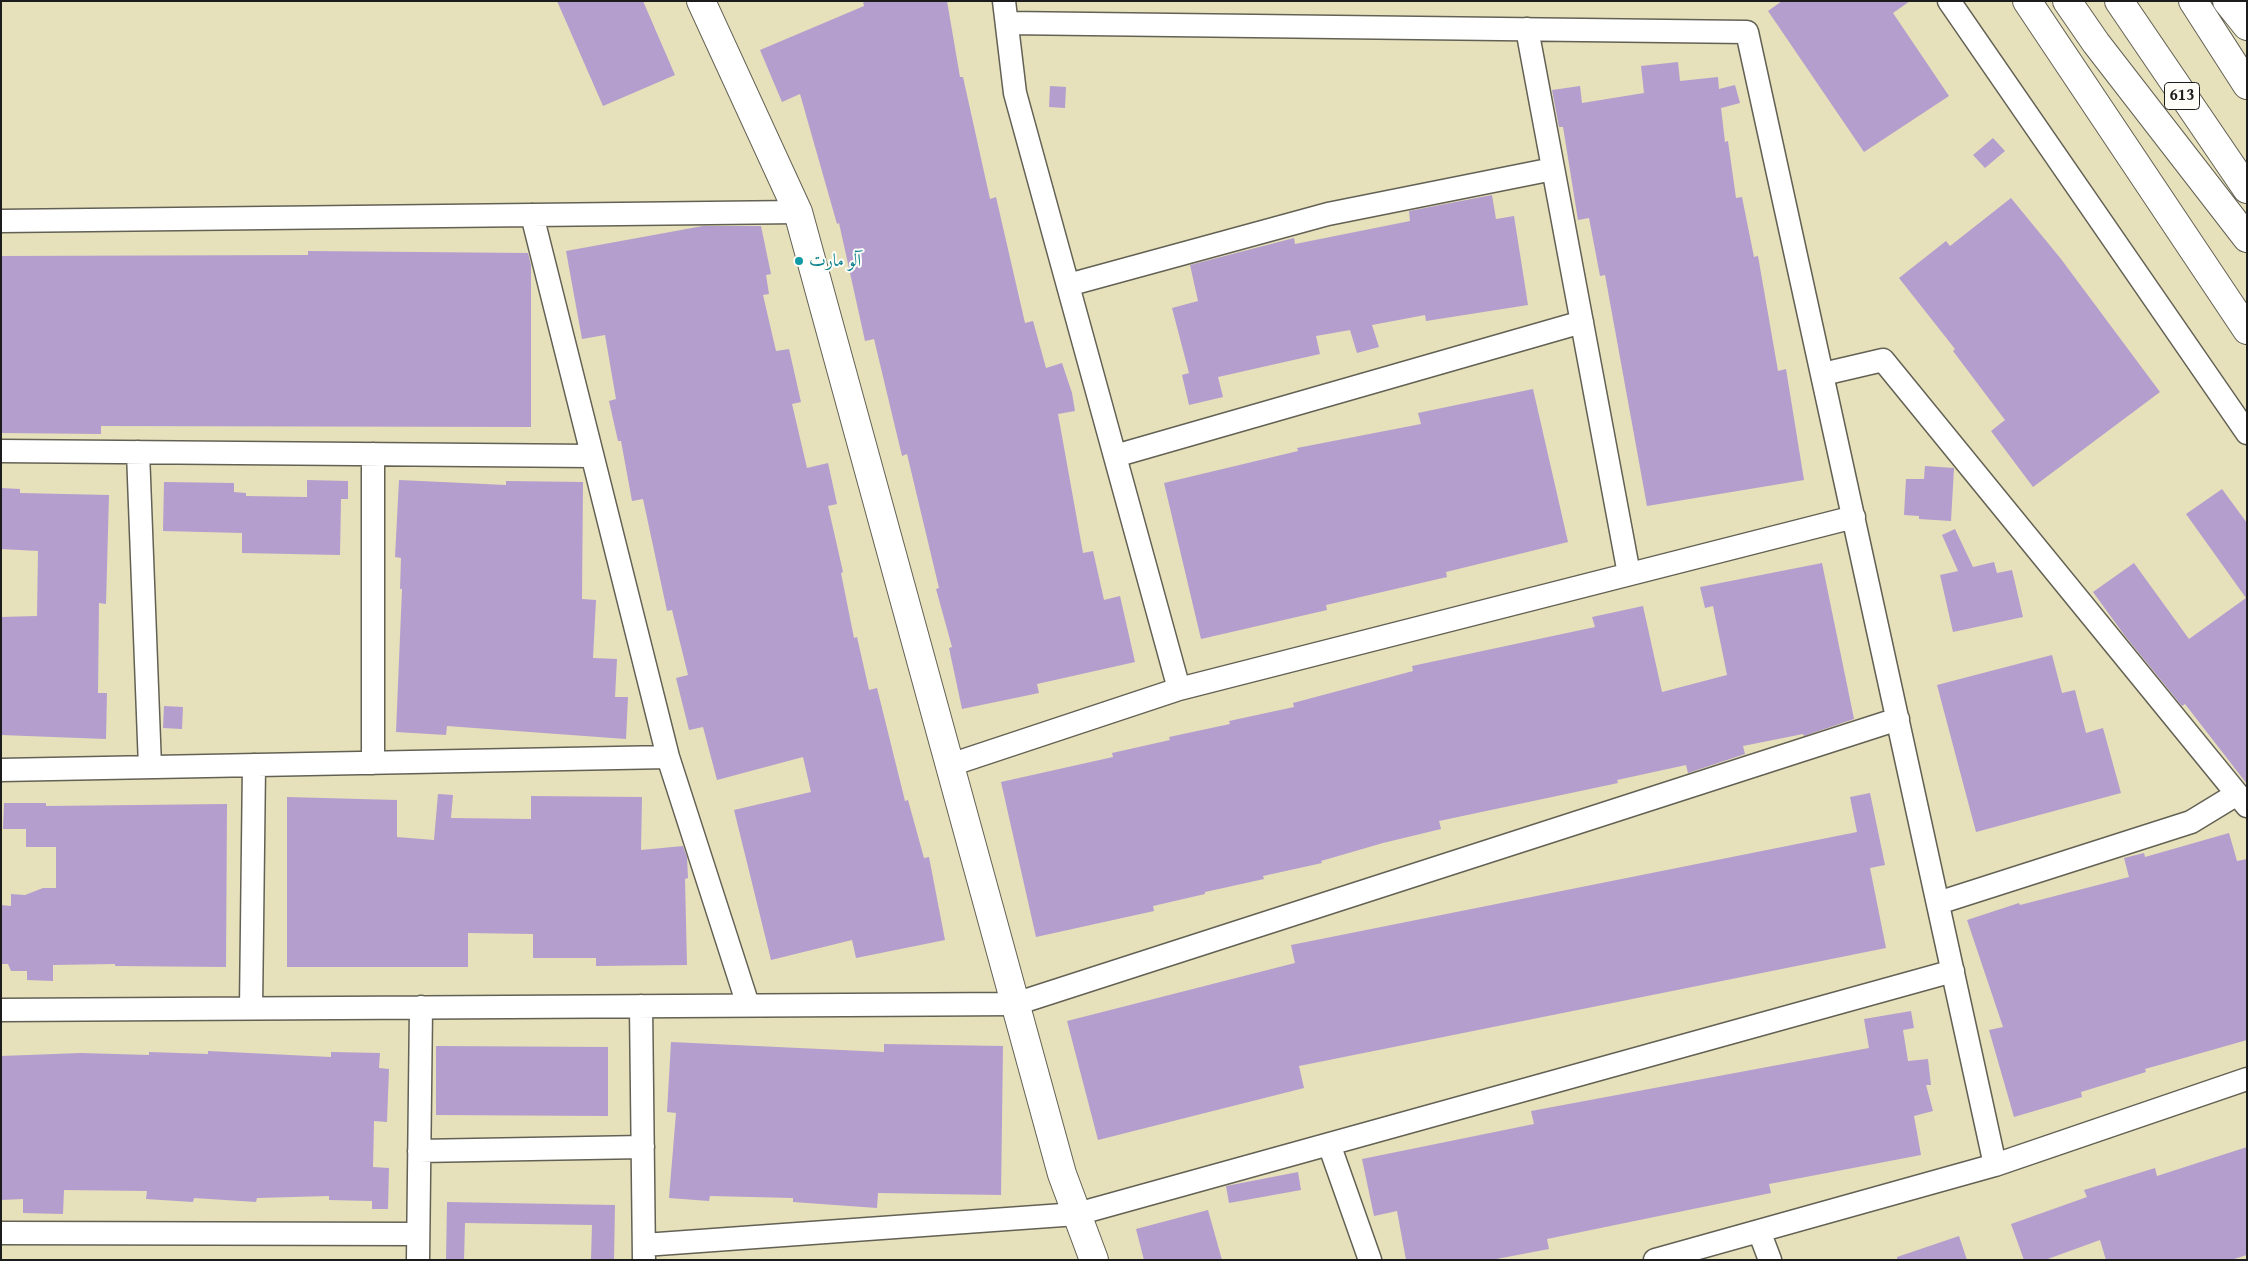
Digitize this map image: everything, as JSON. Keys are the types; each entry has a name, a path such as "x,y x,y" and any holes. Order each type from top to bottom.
{"main road":[{"path":"701,1 798,212 1062,1174 1094,1260"},
{"path":"2027,1 2247,330"},
{"path":"2067,1 2096,44 2247,238"},
{"name":"613","path":"2119,1 2247,189"},
{"path":"2192,1 2247,85"},
{"path":"2228,1 2247,26"}],"street":[{"path":"1004,1 1015,93 1179,689"},
{"path":"1949,1 2247,433"},
{"path":"1007,23 1747,32 1995,1165"},
{"path":"1527,29 1629,574"},
{"path":"1068,285 1328,214 1553,169"},
{"path":"1,221 798,212"},
{"path":"532,215 668,757 748,1005"},
{"path":"1115,456 1582,322"},
{"path":"1823,374 1883,360 2242,800 2191,822 1938,903"},
{"path":"1,451 592,456"},
{"path":"138,452 150,767"},
{"path":"373,454 373,763"},
{"path":"950,765 1179,689 1854,517"},
{"path":"1,1010 1015,1004 1898,719"},
{"path":"1,770 668,757"},
{"path":"251,1008 254,765"},
{"path":"641,1006 644,1252 1076,1214 1953,971"},
{"path":"418,1260 421,1007"},
{"path":"1655,1260 1995,1165 2247,1079"},
{"path":"1329,1144 1370,1260"},
{"path":"419,1151 643,1147"},
{"path":"1759,1231 1770,1260"},
{"path":"1,1233 418,1234"}],"building":[{"path":"557,1 643,1 675,75 603,106"},
{"path":"863,1 947,1 960,77 963,77 990,199 996,197 1025,323 1033,321 1046,368 1062,363 1072,393 1075,411 1058,414 1083,553 1093,551 1104,600 1120,596 1135,662 1037,684 1039,693 962,709 949,648 952,647 936,589 939,588 907,454 902,456 874,339 865,341 839,223 837,224 800,94 782,102 760,50 864,6"},
{"path":"1782,1 1910,1 1893,13 1949,96 1864,152 1768,11"},
{"path":"1678,62 1680,81 1718,77 1719,89 1735,85 1740,103 1721,108 1725,142 1728,141 1736,198 1742,197 1754,257 1758,256 1778,371 1786,369 1804,480 1647,506 1605,275 1600,276 1589,218 1578,220 1563,127 1559,127 1552,90 1580,86 1582,103 1644,93 1641,66"},
{"path":"1050,86 1066,87 1065,108 1049,107"},
{"path":"1993,138 2005,151 1985,168 1973,155"},
{"path":"1492,195 1496,219 1514,216 1528,305 1426,321 1425,315 1372,325 1379,347 1357,353 1350,330 1316,336 1320,354 1218,377 1223,397 1189,405 1182,375 1189,373 1172,308 1198,301 1190,265 1294,238 1295,244 1410,221 1409,211"},
{"path":"2011,198 2061,259 2160,392 2033,487 1991,431 2005,420 1953,351 1955,349 1899,278 1946,241 1950,246"},
{"path":"703,226 761,226 771,274 766,275 769,294 763,295 776,351 789,349 801,402 792,404 807,468 828,463 837,504 828,506 843,572 841,573 854,638 857,637 869,690 877,688 905,801 908,800 924,858 929,857 945,940 856,958 852,940 771,960 734,810 811,792 803,757 717,780 703,727 689,730 676,678 688,675 672,610 667,611 643,499 632,501 621,441 618,441 609,401 616,399 605,335 582,339 566,251"},
{"path":"308,251 528,253 531,265 531,427 101,426 101,434 1,433 1,256 308,255"},
{"path":"1533,389 1568,542 1446,572 1447,577 1326,605 1327,610 1201,639 1164,483 1298,451 1297,448 1421,424 1418,413"},
{"path":"1925,466 1954,468 1951,521 1919,519 1919,516 1904,515 1906,479 1924,479"},
{"path":"307,480 348,481 348,499 341,499 340,555 242,553 242,533 163,531 164,482 234,483 234,492 246,493 246,496 307,497"},
{"path":"399,480 506,485 506,481 583,482 582,599 596,600 593,658 617,659 615,697 628,697 626,739 447,726 446,735 396,732 402,589 400,589 401,558 395,557"},
{"path":"1,488 20,489 20,493 109,495 106,604 99,603 98,693 107,693 106,739 1,735 1,617 37,616 38,551 1,549"},
{"path":"2222,489 2247,523 2247,784 2185,704 2182,706 2125,636 2093,592 2134,563 2189,639 2246,598 2186,514"},
{"path":"1955,529 1973,567 1994,562 1997,573 2012,570 2023,617 1953,632 1940,575 1958,571 1942,535"},
{"path":"1822,563 1854,719 1804,736 1803,734 1743,746 1745,754 1688,773 1686,765 1617,780 1618,783 1439,821 1441,829 1383,843 1321,861 1322,863 1263,876 1264,879 1153,906 1154,911 1036,937 1001,782 1113,757 1112,753 1170,740 1169,737 1230,724 1229,721 1294,707 1293,703 1413,671 1412,666 1595,627 1592,617 1643,606 1662,692 1727,675 1713,606 1705,608 1700,587"},
{"path":"2052,655 2062,693 2075,690 2086,733 2103,728 2121,793 1976,832 1937,685"},
{"path":"164,706 183,707 182,729 163,728"},
{"path":"1870,793 1885,865 1870,868 1886,948 1299,1066 1304,1088 1098,1140 1067,1021 1295,963 1291,945 1857,832 1850,797"},
{"path":"438,794 453,795 451,818 531,819 531,796 642,797 641,850 683,846 687,857 688,878 685,879 687,965 596,966 596,958 533,958 533,934 468,933 468,967 287,967 287,797 397,800 397,837 434,840"},
{"path":"4,803 46,803 46,806 227,804 226,967 115,966 115,964 53,965 53,981 27,980 27,971 11,971 8,964 1,964 1,905 11,906 11,894 25,895 43,888 56,888 56,847 26,847 26,829 3,829"},
{"path":"2229,833 2237,861 2247,859 2247,1040 2145,1069 2146,1072 2081,1092 2082,1097 2014,1117 1989,1030 2003,1027 1967,920 2019,903 2020,905 2129,877 2124,858 2144,853 2145,857"},
{"path":"1911,1011 1914,1028 1903,1030 1908,1061 1928,1059 1931,1085 1926,1085 1933,1111 1914,1116 1921,1155 1769,1184 1771,1193 1547,1239 1549,1249 1491,1260 1406,1260 1397,1211 1374,1216 1362,1159 1534,1124 1531,1111 1869,1048 1864,1019"},
{"path":"671,1042 884,1052 884,1044 1003,1046 1001,1195 878,1193 877,1208 793,1202 793,1198 710,1196 709,1201 669,1198 676,1113 667,1112"},
{"path":"436,1046 608,1047 608,1116 436,1115"},
{"path":"208,1051 331,1057 331,1052 380,1053 379,1068 389,1069 387,1122 374,1121 373,1167 389,1168 388,1209 372,1209 372,1201 329,1200 329,1196 257,1198 256,1202 194,1198 193,1202 146,1199 147,1191 64,1190 63,1214 23,1213 23,1199 1,1200 1,1056 81,1053 149,1055 149,1052 208,1054"},
{"path":"2247,1147 2247,1255 2231,1260 2106,1260 2100,1240 2045,1260 2024,1260 2011,1224 2087,1197 2084,1190 2155,1168 2157,1176"},
{"path":"1298,1172 1301,1190 1229,1203 1226,1186"},
{"path":"447,1202 615,1205 614,1260 591,1260 592,1225 465,1223 464,1260 446,1260"},
{"path":"1208,1210 1222,1260 1144,1260 1136,1229"},
{"path":"1959,1236 1967,1260 1897,1260 1897,1257"}],"place":[{"name":"آلو مارت","path":"799,261"}]}
